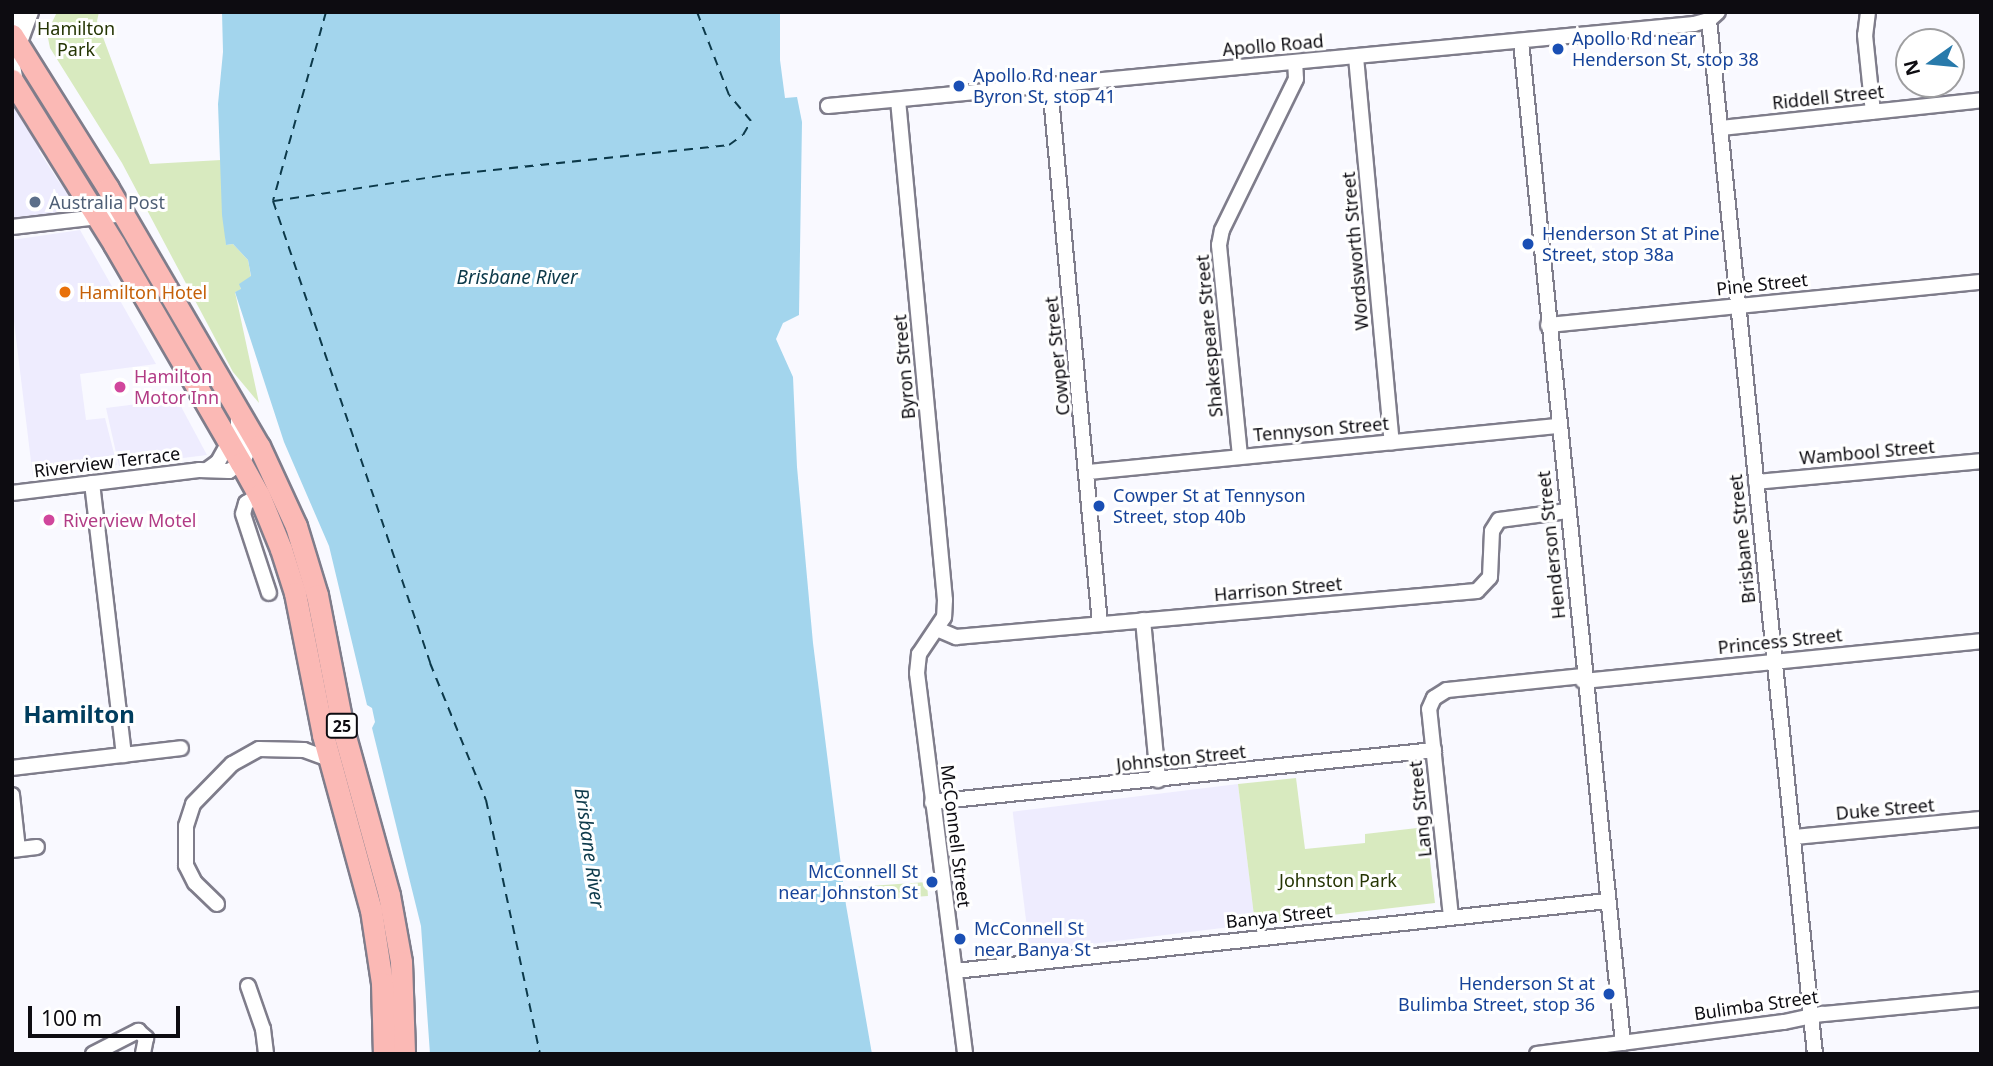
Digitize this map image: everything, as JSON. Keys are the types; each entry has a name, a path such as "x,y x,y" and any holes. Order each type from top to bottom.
{"highway":[{"name":"25","path":"14,41 124,214 238,410 286,503 314,584 343,729 397,932 404,1007 404,1054"},
{"name":"25","path":"15,84 98,217 259,495 295,593 323,735 371,910 382,983 384,1054"}],"street":[{"path":"15,84 14,41 18,12"},
{"path":"14,41 32,12"},
{"path":"1868,12 1865,34 1873,112"},
{"name":"Apollo Road","path":"828,106 1521,42 1694,24 1714,16"},
{"name":"Brisbane Street","path":"1714,16 1721,128 1738,306 1815,1054"},
{"name":"Henderson Street","path":"1521,42 1583,678 1623,1043"},
{"name":"Wordsworth Street","path":"1356,57 1392,442"},
{"name":"Shakespeare Street","path":"1240,456 1219,245 1222,230 1296,79 1295,62"},
{"name":"Cowper Street","path":"1050,86 1088,472 1100,624"},
{"name":"Byron Street","path":"898,100 945,600 944,617 937,629"},
{"name":"Riddell Street","path":"1721,128 1981,100"},
{"path":"12,227 124,214"},
{"name":"Pine Street","path":"1548,325 1981,282"},
{"path":"238,410 239,433 246,448 242,463"},
{"name":"Tennyson Street","path":"1088,472 1558,426"},
{"name":"Riverview Terrace","path":"206,470 218,463 229,442"},
{"name":"Wambool Street","path":"1756,482 1981,461"},
{"name":"Riverview Terrace","path":"12,493 206,470 221,473 242,463"},
{"path":"92,483 124,755"},
{"path":"259,495 246,503 243,514 269,593"},
{"name":"Harrison Street","path":"937,629 956,636 1477,591 1490,577 1492,531 1499,520 1567,511"},
{"path":"1143,620 1158,779"},
{"name":"McConnell Street","path":"937,629 919,654 916,664 965,1054"},
{"name":"Princess Street","path":"1434,698 1447,690 1981,640"},
{"name":"Lang Street","path":"1434,698 1429,709 1451,917"},
{"path":"304,750 323,735"},
{"path":"12,768 181,748"},
{"path":"217,904 200,888 186,867 185,838 190,809 228,768 247,754 267,748 304,750 330,759"},
{"name":"Johnston Street","path":"932,802 1434,750"},
{"path":"12,795 15,849 37,847"},
{"name":"Duke Street","path":"1794,837 1981,820"},
{"name":"Banya Street","path":"955,971 1608,901"},
{"path":"248,986 263,1029 267,1054"},
{"name":"Bulimba Street","path":"1537,1054 1811,1017 1981,999"},
{"path":"93,1054 138,1031 144,1034 146,1044 143,1054"}],"shaded area":[{"path":"12,100 40,145 39,151 59,182 69,191 69,204 59,212 12,218"},
{"path":"80,230 156,364 80,374 86,420 105,418 117,465 33,478 12,305 12,240"},
{"path":"177,399 207,455 119,466 106,408"},
{"path":"1238,784 1255,924 1030,952 1013,812"}],"green space":[{"name":"Hamilton Park","path":"57,12 99,12 97,21 150,164 221,160 226,245 233,244 248,260 251,277 240,284 241,290 235,292 259,403 233,372 122,163 50,48 47,33"},
{"name":"Johnston Park","path":"1296,778 1305,849 1365,843 1365,834 1426,827 1435,903 1255,924 1238,784"},
{"path":"927,882 928,896 845,902 844,888"}],"water":[{"name":"Brisbane River","path":"222,12 780,12 780,60 785,98 797,97 802,122 799,315 783,323 776,339 793,377 797,467 813,643 846,905 872,1054 430,1054 421,926 372,728 375,722 372,708 367,705 329,546 284,442 235,292 241,289 239,284 251,276 248,260 233,244 226,245 222,215 218,104 223,52"}],"ferry route":[{"path":"326,12 273,201 430,663 486,800 540,1054"},
{"path":"274,201 445,175 729,145 743,135 751,121 729,95 697,12"}],"place":[{"name":"Apollo Rd near Henderson St, stop 38","path":"1558,49"},
{"name":"Apollo Rd near Byron St, stop 41","path":"959,86"},
{"name":"Australia Post","path":"35,202"},
{"name":"Henderson St at Pine Street, stop 38a","path":"1528,244"},
{"name":"Hamilton Hotel","path":"65,292"},
{"name":"Hamilton Motor Inn","path":"120,387"},
{"name":"Cowper St at Tennyson Street, stop 40b","path":"1099,506"},
{"name":"Riverview Motel","path":"49,520"},
{"name":"McConnell St near Johnston St","path":"932,882"},
{"name":"McConnell St near Banya St","path":"960,939"},
{"name":"Henderson St at Bulimba Street, stop 36","path":"1609,994"}],"district":[{"name":"Hamilton","path":"79,714"}]}
